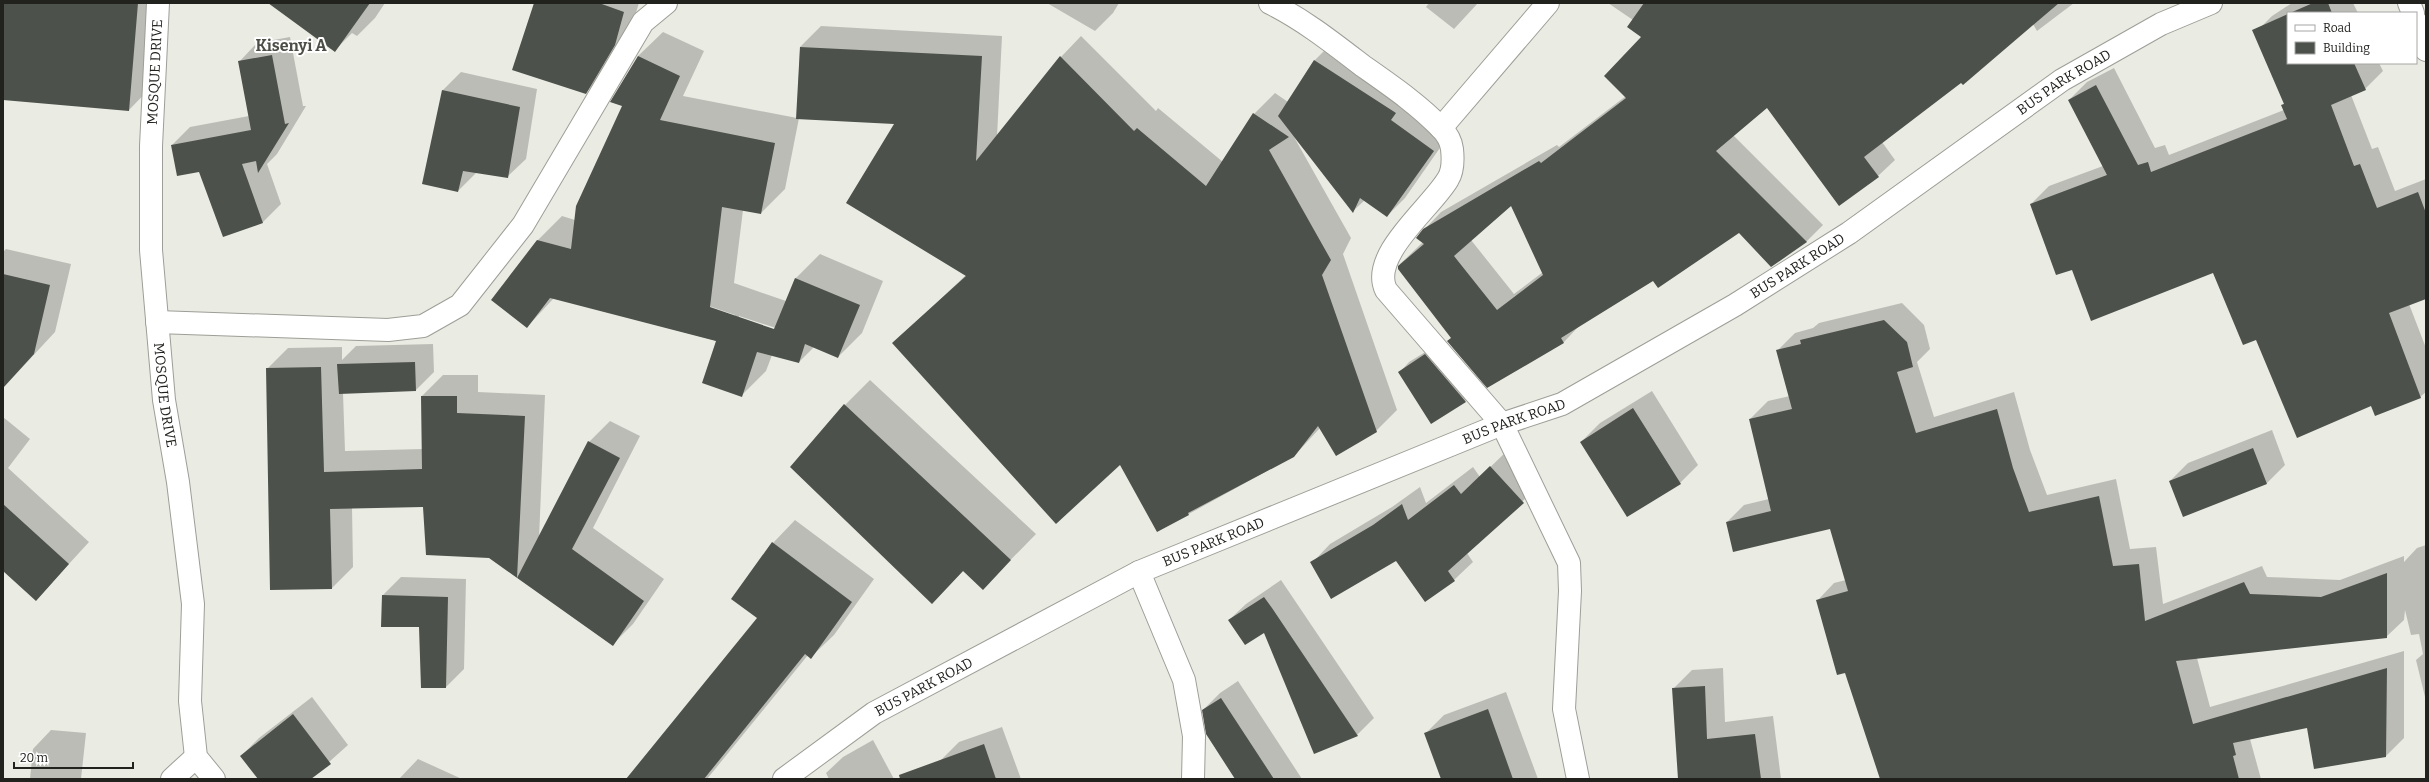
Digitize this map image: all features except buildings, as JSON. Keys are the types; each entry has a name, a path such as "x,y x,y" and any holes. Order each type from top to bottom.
{"street":[{"name":"MOSQUE DRIVE","path":"158,3 151,146 151,250 164,400 178,482 192,604 190,701 196,757"},
{"path":"157,322 388,330 423,326 460,305 523,225 643,22 666,3"},
{"path":"1270,3 1301,20 1403,95 1448,136 1452,149 1452,164 1449,178 1393,248 1386,264 1382,280 1386,290 1502,424 1569,563 1570,591 1564,710 1578,779"},
{"path":"1441,128 1548,3"},
{"name":"BUS PARK ROAD","path":"784,779 874,713 1140,572 1502,424 1562,404 1735,306 1849,234 2062,80 2161,24 2211,3"},
{"path":"2417,25 2426,50"},
{"path":"1140,572 1184,680 1194,736 1193,779"},
{"path":"172,779 196,757 214,779"}],"district":[{"name":"Kisenyi A","path":"291,45"}]}
